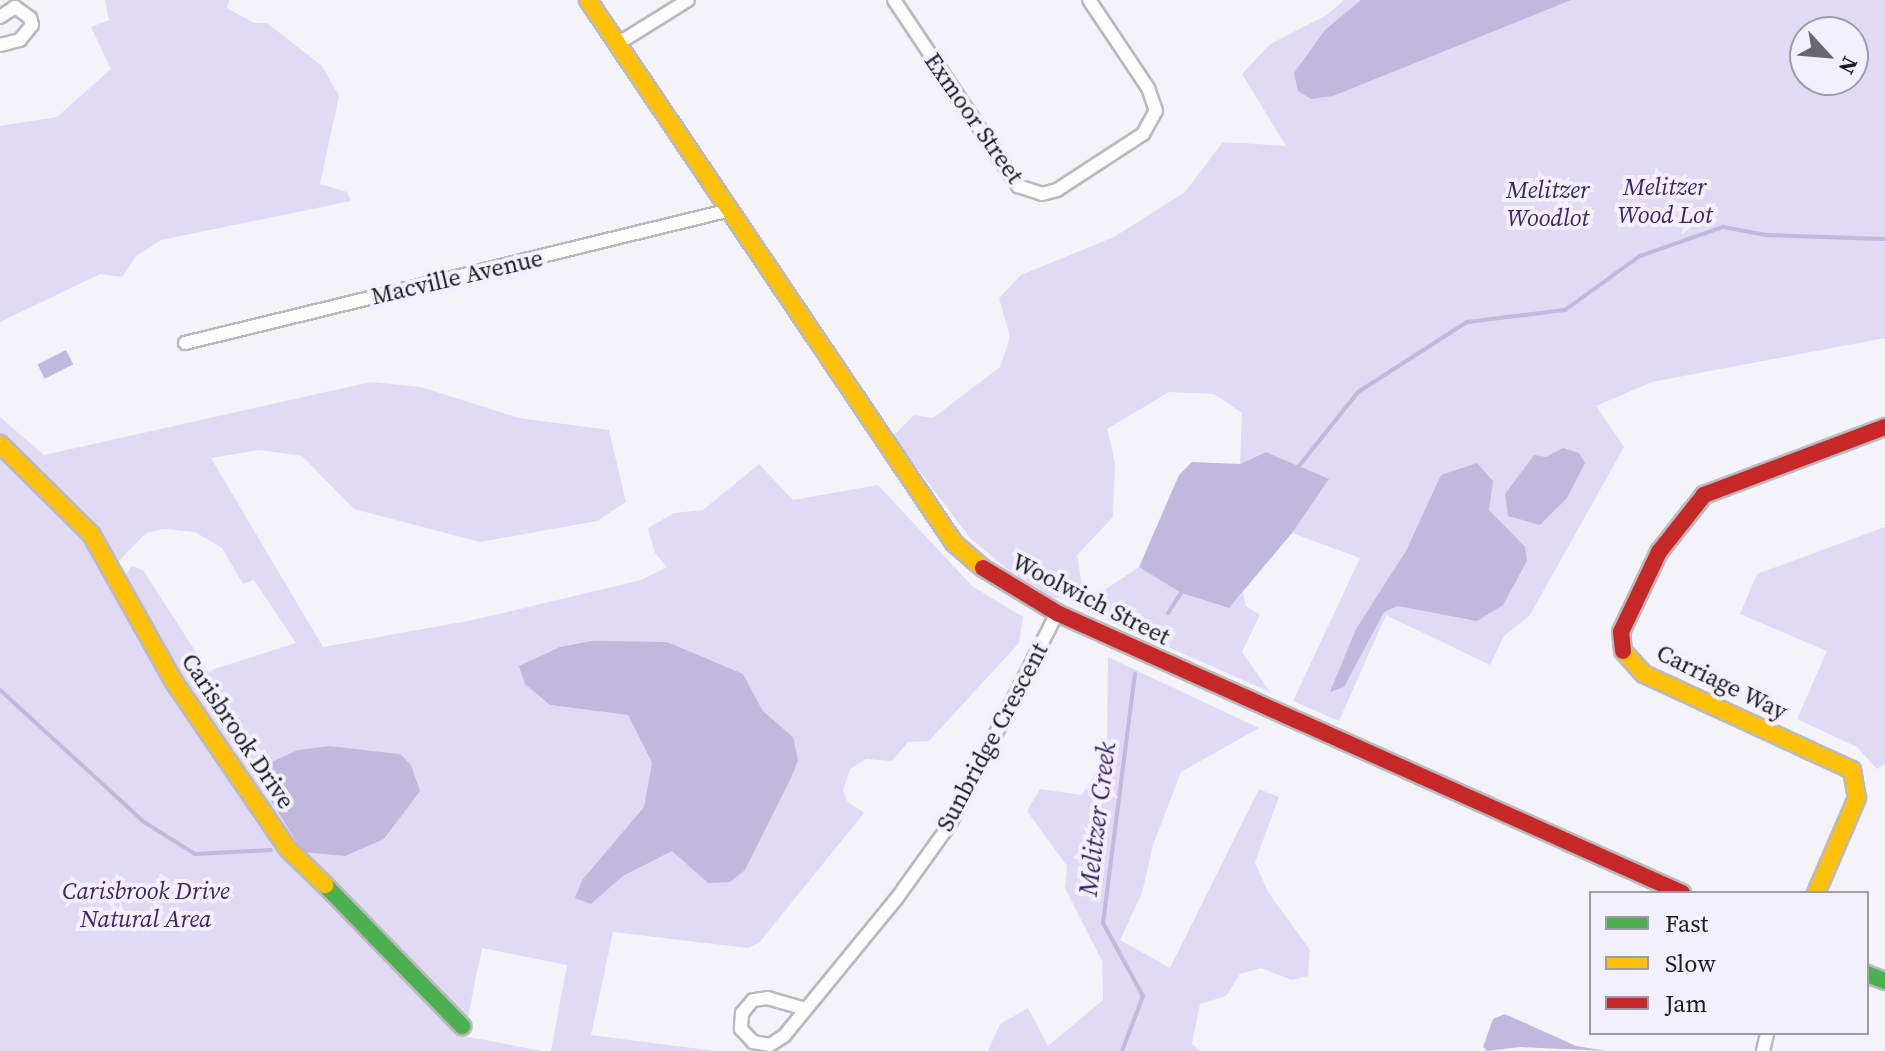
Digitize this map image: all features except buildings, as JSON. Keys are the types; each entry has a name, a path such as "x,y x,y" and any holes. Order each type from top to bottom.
{"street":[{"name":"Woolwich Street","path":"588,0 954,543 991,575 1057,613 1678,891"},
{"path":"619,43 688,0"},
{"name":"Exmoor Street","path":"894,0 1018,186 1042,194 1057,190 1143,134 1156,111 1148,88 1089,0"},
{"path":"0,17 15,7 26,13 32,25 20,40 0,45"},
{"name":"Macville Avenue","path":"185,343 730,210"},
{"name":"Carriage Way","path":"1817,891 1857,798 1852,770 1644,674 1620,647 1621,632 1659,552 1704,495 1885,427"},
{"name":"Carisbrook Drive","path":"0,444 91,534 174,682 288,849 417,974 462,1026"},
{"name":"Sunbridge Crescent","path":"802,1008 768,998 753,1000 742,1013 741,1029 753,1042 770,1045 784,1036 802,1008 897,898 950,824 1057,613"}],"green space":[{"path":"105,0 229,0 227,8 254,23 267,23 322,66 339,96 320,184 347,192 351,201 161,240 136,256 122,277 100,274 0,322 0,126 57,117 111,69 91,27 109,20"},
{"name":"Melitzer Woodlot","path":"1344,0 1885,0 1885,338 1652,382 1596,406 1624,447 1530,615 1504,636 1490,665 1386,615 1339,721 1293,701 1360,558 1292,533 1328,479 1266,452 1240,464 1242,413 1214,394 1169,392 1107,429 1115,463 1113,517 1077,555 1082,585 1069,597 1054,598 1011,572 970,538 893,436 914,415 933,418 1000,367 1010,337 999,298 1021,275 1114,237 1185,192 1223,142 1286,146 1242,74 1270,44 1327,15"},
{"name":"Carisbrook Drive Natural Area","path":"371,382 421,387 519,418 609,430 626,502 597,521 480,542 354,509 302,456 259,450 211,458 323,647 473,620 641,580 667,567 655,553 648,528 674,513 703,510 759,464 793,500 878,485 972,586 1023,617 1019,643 929,741 908,742 892,761 866,759 850,769 843,790 847,801 864,813 759,943 748,948 613,932 591,1035 715,1051 551,1051 567,965 482,948 464,1036 542,1051 0,1051 0,417 44,455","holes":["163,529 195,532 222,548 243,584 254,580 296,643 208,671 143,570 132,566 116,588 108,572 146,533","743,674 763,711 793,737 791,778 745,870 708,883 672,850 623,876 591,904 582,880 644,807 652,764 628,715 550,705","329,746 400,754 399,819 384,840"]},
{"path":"1885,527 1885,764 1877,769 1857,747 1797,719 1827,651 1740,614 1757,574"},
{"path":"1139,567 1181,593 1228,608 1243,593 1246,606 1260,615 1242,652 1270,692 1091,613 1091,599"},
{"path":"1108,657 1259,728 1181,772 1153,845 1142,893 1120,940 1170,968 1259,789 1279,797 1255,862 1268,892 1310,950 1308,976 1292,980 1261,968 1240,974 1226,996 1200,1004 1192,1044 1200,1051 988,1051 1000,1024 1028,1008 1048,1046 1103,1000 1102,961 1065,888 1067,866 1027,811 1040,789 1082,795 1107,754"}],"shaded area":[{"path":"1361,0 1571,0 1333,96 1311,99 1298,91 1294,73 1325,30"},
{"path":"66,350 73,364 45,379 37,365"},
{"path":"1563,448 1579,453 1585,463 1567,498 1540,525 1508,516 1505,494 1534,455 1546,457"},
{"path":"1266,452 1329,479 1292,533 1229,608 1181,593 1139,567 1179,475 1192,462 1240,464"},
{"path":"1477,463 1493,481 1489,510 1525,547 1527,561 1503,605 1477,621 1398,606 1384,612 1344,687 1330,692 1356,629 1406,551 1441,475"},
{"path":"592,641 667,642 743,674 763,711 793,737 798,760 791,778 745,870 730,882 708,883 672,851 623,876 591,904 575,898 582,880 644,807 652,763 628,715 550,705 525,684 519,666 560,647"},
{"path":"330,746 400,754 411,765 420,791 384,839 345,856 303,852 258,780 265,765 298,750"},
{"path":"1505,1014 1576,1046 1607,1051 1520,1047 1487,1051 1483,1047 1493,1019"}],"waterway":[{"name":"Melitzer Creek","path":"1299,466 1358,392 1467,322 1565,310 1640,256 1723,227 1766,235 1885,239"},
{"path":"1168,613 1181,593"},
{"name":"Melitzer Creek","path":"1122,1051 1143,996 1103,923 1135,674"},
{"path":"0,690 144,822 195,854 271,850"}],"traffic: fast":[{"path":"325,885 462,1026"},
{"path":"1869,975 1885,981"}],"traffic: slow":[{"path":"588,0 954,543 983,568"},
{"path":"0,444 91,534 174,682 288,849 325,885"},
{"path":"1623,651 1644,674 1852,770 1857,798 1817,891"}],"traffic: jam":[{"path":"1623,651 1621,632 1659,552 1704,495 1885,427"},
{"path":"983,568 1057,613 1678,891"}],"park label":[{"name":"Melitzer Wood Lot","path":"1665,201"}]}
